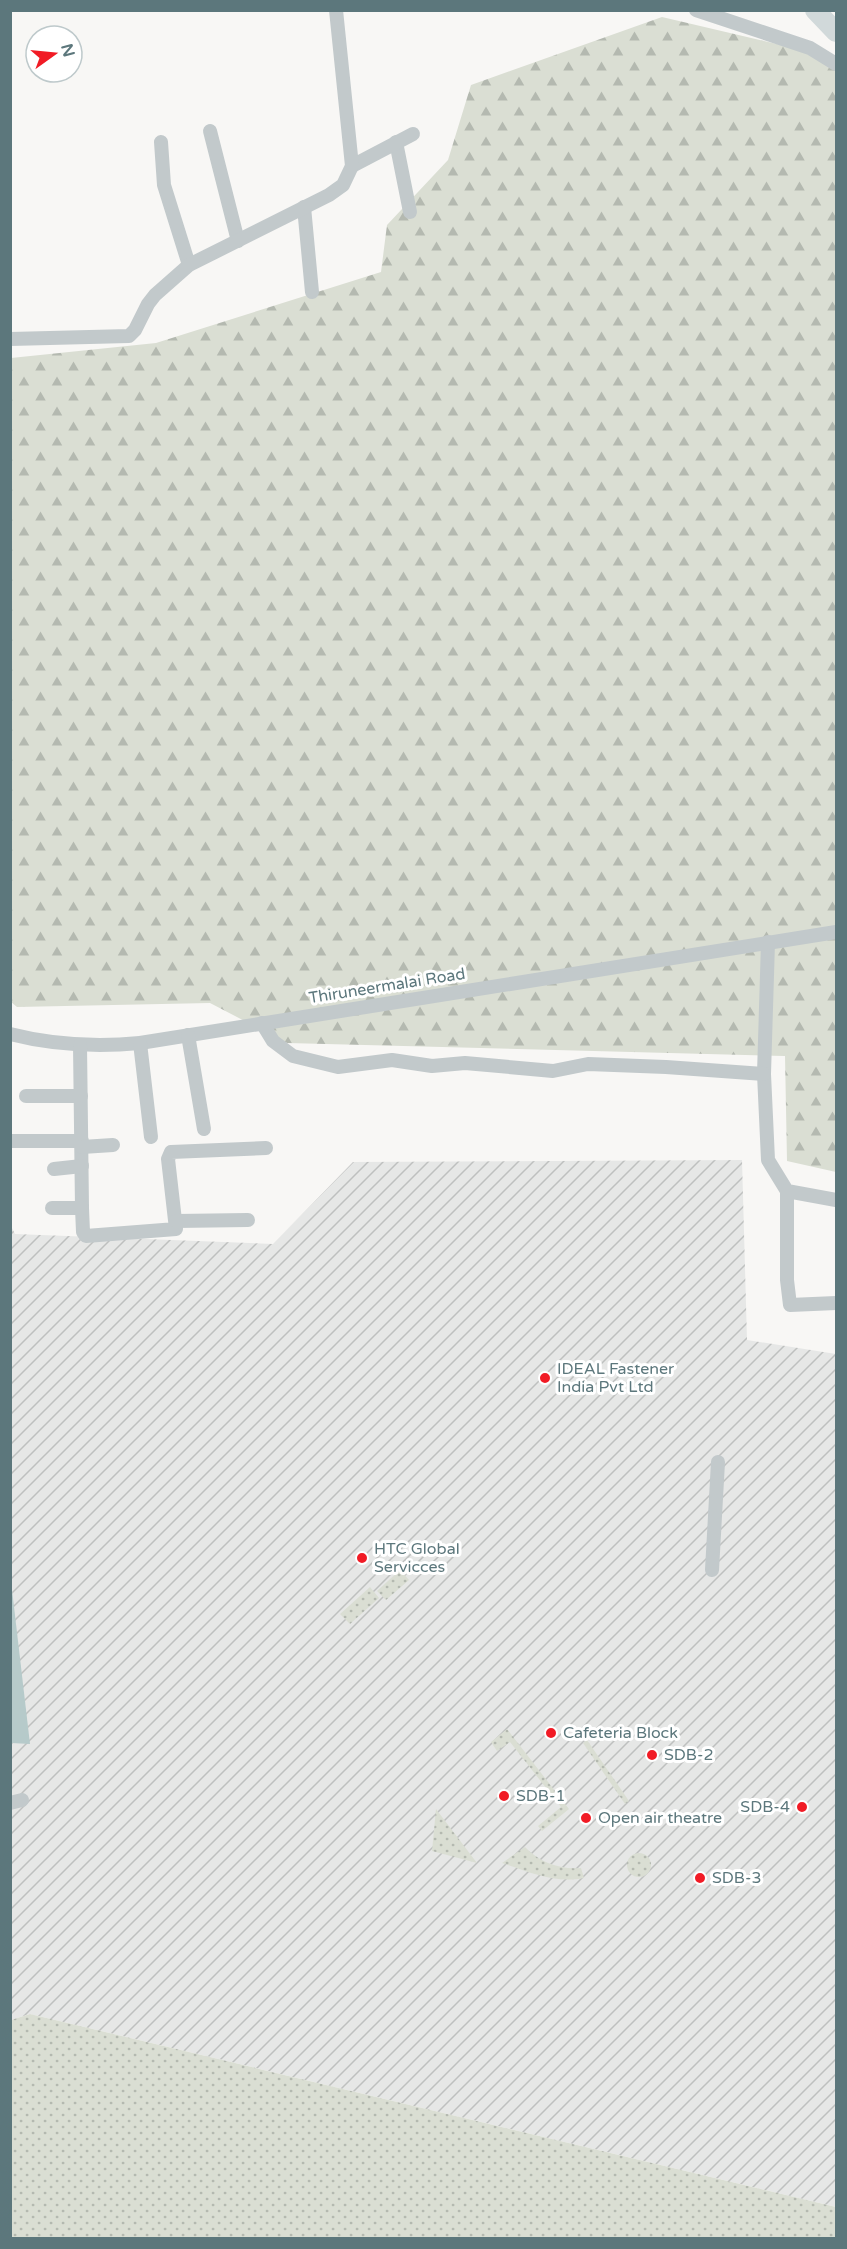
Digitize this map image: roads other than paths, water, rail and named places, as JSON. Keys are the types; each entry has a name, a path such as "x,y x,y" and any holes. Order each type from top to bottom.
{"highway":[{"path":"815,10 837,32"}],"street":[{"path":"10,339 129,336 135,330 155,295 189,266 343,185 352,166 336,10"},
{"path":"696,10 810,48 837,64"},
{"path":"210,131 238,241"},
{"path":"352,166 413,134"},
{"path":"161,142 164,185 189,266"},
{"path":"396,142 410,212"},
{"path":"304,207 312,292"},
{"name":"Thiruneermalai Road","path":"10,1034 102,1047 140,1043 768,942 837,933"},
{"path":"768,942 764,1074 768,1160 787,1191 787,1280 790,1305 837,1303"},
{"path":"262,1023 273,1041 293,1056 338,1067 393,1060 432,1066 465,1063 553,1071 588,1064 764,1074"},
{"path":"188,1035 204,1129"},
{"path":"140,1043 151,1137"},
{"path":"80,1045 83,1232 88,1236 174,1230 177,1227 168,1159 171,1152 266,1148"},
{"path":"26,1096 81,1095"},
{"path":"10,1141 112,1146"},
{"path":"54,1169 82,1166"},
{"path":"787,1191 837,1200"},
{"path":"51,1208 82,1208"},
{"path":"176,1221 248,1220"},
{"path":"712,1570 718,1462"}],"place":[{"name":"IDEAL Fastener India Pvt Ltd","path":"545,1378"},
{"name":"HTC Global Servicces","path":"362,1558"},
{"name":"Cafeteria Block","path":"551,1733"},
{"name":"SDB-2","path":"652,1755"},
{"name":"SDB-1","path":"504,1796"},
{"name":"SDB-4","path":"802,1807"},
{"name":"Open air theatre","path":"586,1818"},
{"name":"SDB-3","path":"700,1878"}]}
